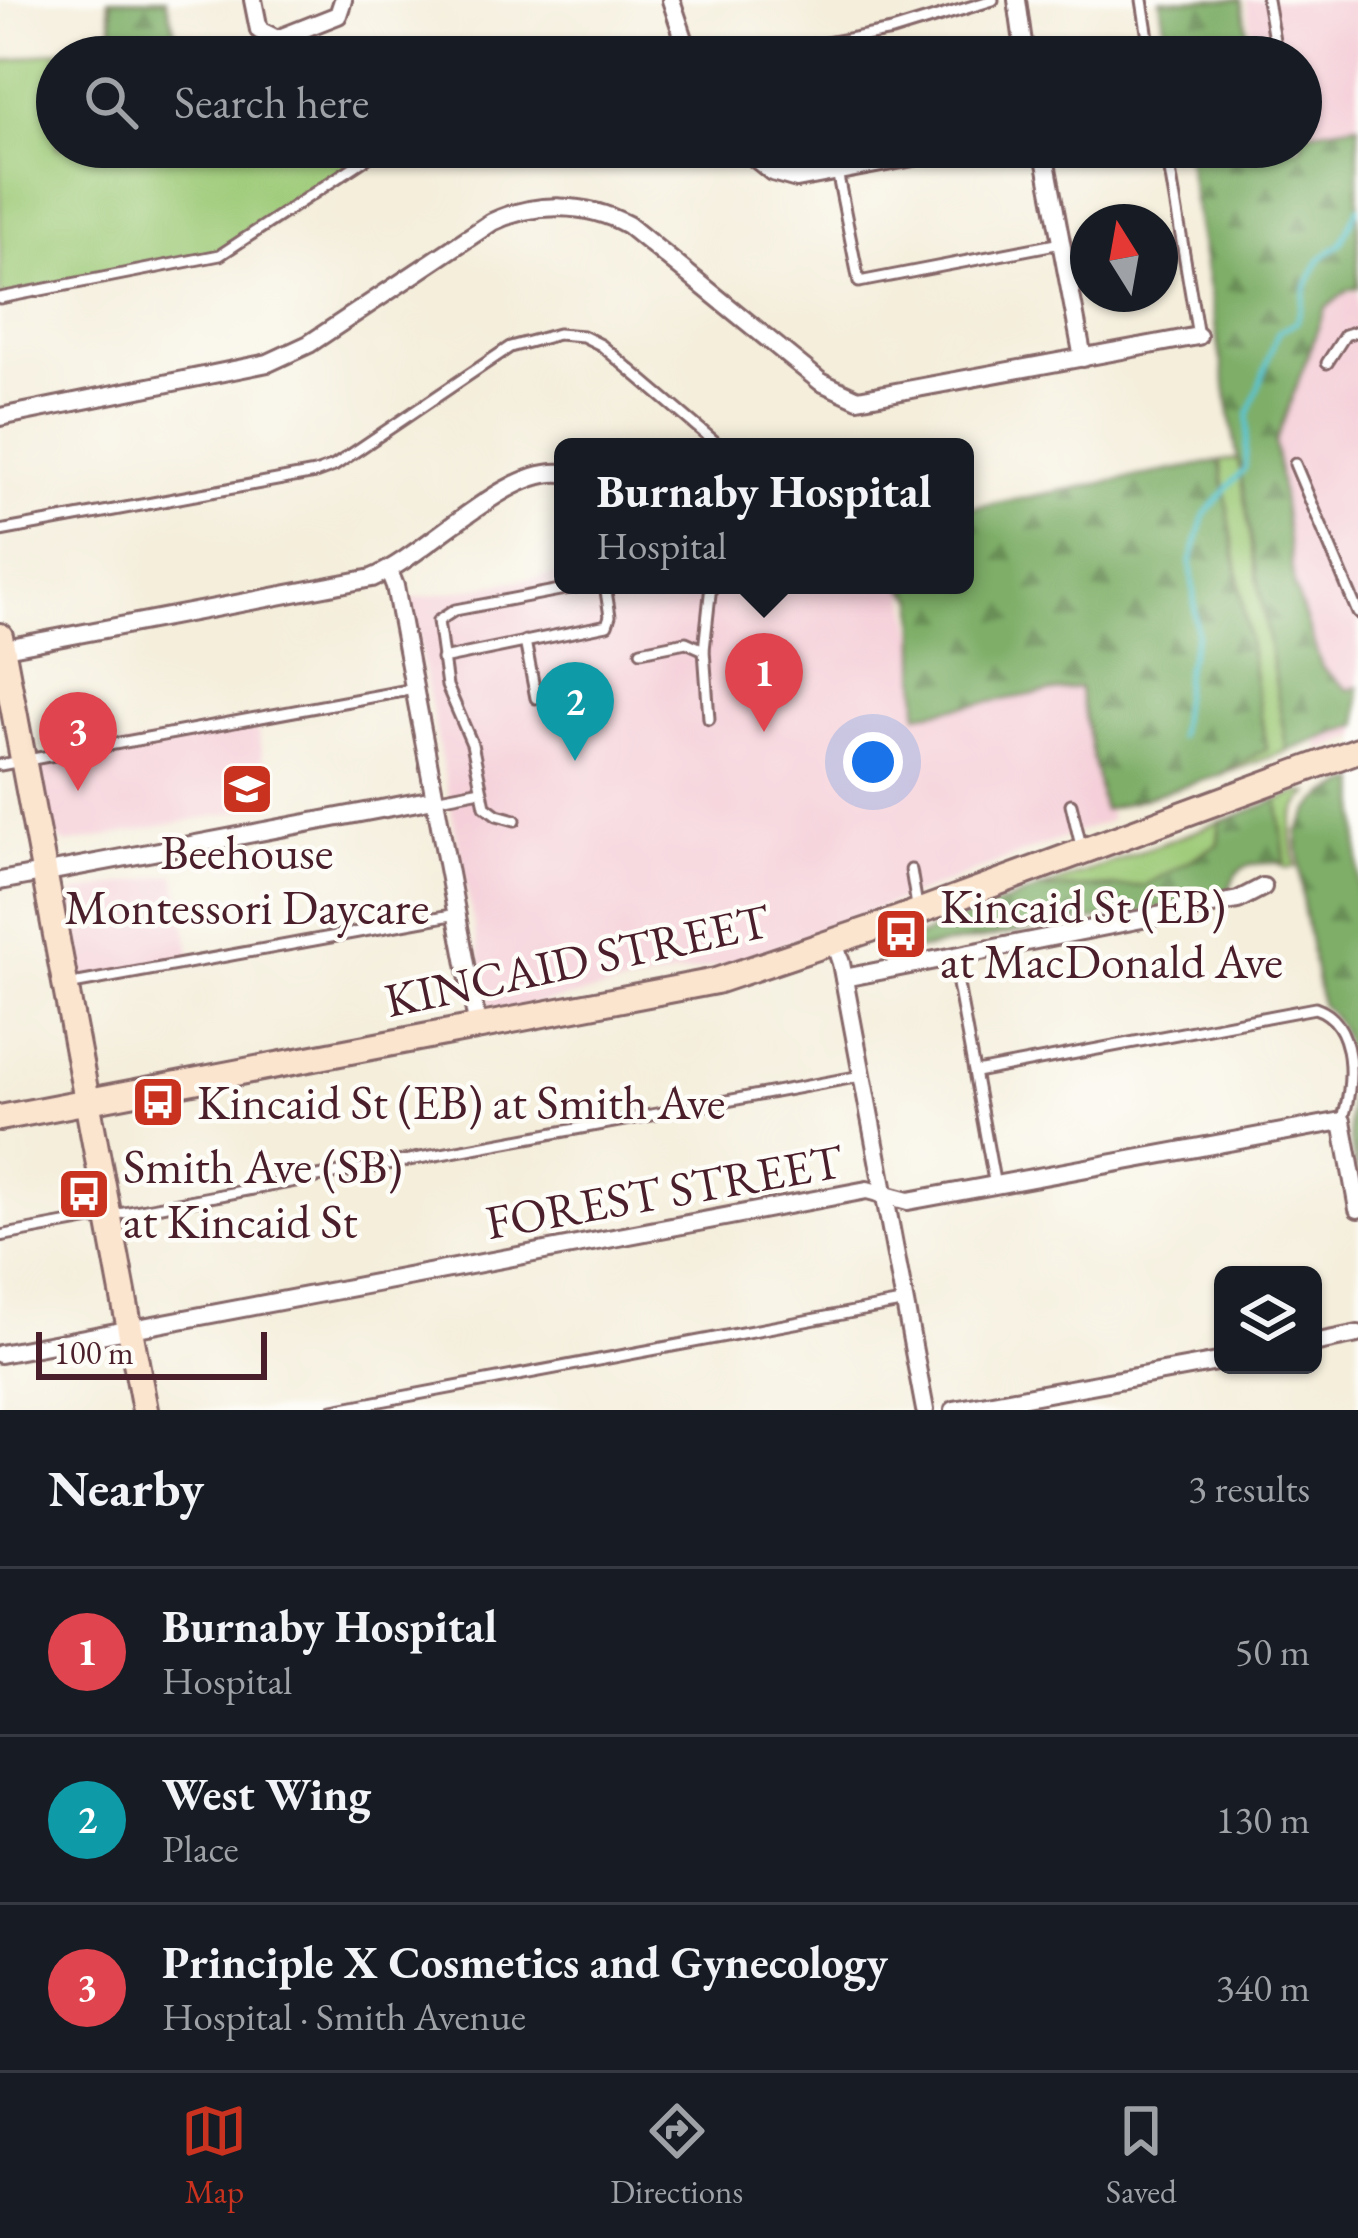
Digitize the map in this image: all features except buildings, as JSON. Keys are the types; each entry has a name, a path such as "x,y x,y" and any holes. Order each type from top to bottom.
{"street":[{"path":"253,0 259,30 271,36"},
{"path":"284,36 338,14 343,0"},
{"path":"671,0 683,36"},
{"path":"1017,0 1022,36"},
{"path":"771,168 782,176 804,178 853,168"},
{"path":"1047,168 1083,358"},
{"path":"0,417 268,364 309,344 492,222 559,208 589,209 628,225 820,382 848,397 875,398 1198,336"},
{"path":"145,1410 44,873 11,763 1,644 372,578 509,487 530,477 554,474"},
{"path":"388,571 395,586 478,1028"},
{"name":"KINCAID STREET","path":"0,1118 695,986 834,942 1358,750"},
{"path":"0,881 434,800"},
{"path":"844,978 1238,900 1263,887"},
{"path":"834,942 925,1410"},
{"path":"1342,1121 1358,1209"},
{"name":"FOREST STREET","path":"0,1354 867,1190 908,1201 1342,1121"},
{"path":"1322,1341 1358,1334"},
{"path":"954,1410 1214,1362"}],"lane":[{"path":"930,0 933,17"},
{"path":"865,36 993,0"},
{"path":"1142,0 1148,36"},
{"path":"1267,0 1273,36"},
{"path":"0,298 220,255 352,168"},
{"path":"1170,168 1198,336"},
{"path":"837,171 859,282 1061,243"},
{"path":"1327,363 1346,335 1358,331"},
{"path":"0,531 315,473 334,466 510,347 558,334 583,336 602,345 710,438"},
{"path":"1295,464 1358,613"},
{"path":"515,820 485,806 472,744 454,704 436,627 448,612 554,591"},
{"path":"442,659 607,625 606,594"},
{"path":"710,594 704,650 710,719"},
{"path":"525,641 536,698"},
{"path":"640,651 686,641 704,650"},
{"path":"11,763 414,689"},
{"path":"434,800 482,790"},
{"path":"1071,804 1083,851"},
{"path":"911,869 918,911"},
{"path":"65,986 457,914"},
{"path":"953,957 995,1186"},
{"path":"976,1072 1315,1008 1334,1019 1345,1041 1350,1083 1342,1121"},
{"path":"0,1236 861,1076"},
{"path":"333,1410 905,1302"}],"shaded area":[{"path":"1246,0 1358,0 1358,127 1322,133 1322,36 1252,36"},
{"path":"1358,291 1358,736 1320,751 1263,418 1323,299"},
{"path":"554,575 554,594 906,594 928,697 1082,673 1110,820 737,962 502,1011 490,1008 410,599"},
{"path":"256,721 271,805 67,844 52,835 38,763"},
{"path":"175,874 192,962 80,983 67,899 74,893"}],"green space":[{"path":"108,0 166,0 172,36 113,36"},
{"path":"111,0 166,0 176,36 114,35"},
{"path":"1160,0 1241,0 1248,36 1166,36"},
{"path":"36,55 36,168 352,168 220,255 0,298 0,62"},
{"path":"1358,124 1358,288 1348,290 1325,309 1275,444 1294,585 1322,668 1348,690 1358,687 1358,725 1287,751 1189,168 1322,168 1322,130"},
{"path":"1238,459 1287,751 1217,776 1266,748 1220,461"},
{"path":"1220,461 1266,749 1217,776 1103,810 1079,687 918,714 916,599 910,594 974,594 974,507"},
{"path":"1358,781 1358,1178 1350,1136 1346,1044 1333,1016 1321,1005 1303,905 1297,832 1328,793"},
{"path":"1310,793 1293,818 1296,867 1287,868 1280,864 1285,861 1278,801"},
{"path":"1278,800 1285,862 1241,870 1229,897 892,954 896,945 1040,889 1145,886 1218,844 1220,822"},
{"path":"1220,822 1218,844 1145,886 1040,889"}],"waterway":[{"path":"1178,737 1186,668 1197,634 1191,562 1205,514 1245,468 1248,416 1278,332 1297,322 1320,259 1341,244 1358,208"}],"place":[{"name":"Burnaby Hospital","path":"764,732"},
{"name":"West Wing","path":"575,761"},
{"name":"Beehouse Montessori Daycare","path":"247,789"},
{"name":"Principle X Cosmetics and Gynecology","path":"78,791"},
{"name":"Kincaid St (EB) at MacDonald Ave","path":"901,934"},
{"name":"Kincaid St (EB) at Smith Ave","path":"158,1102"},
{"name":"Smith Ave (SB) at Kincaid St","path":"84,1194"}]}
